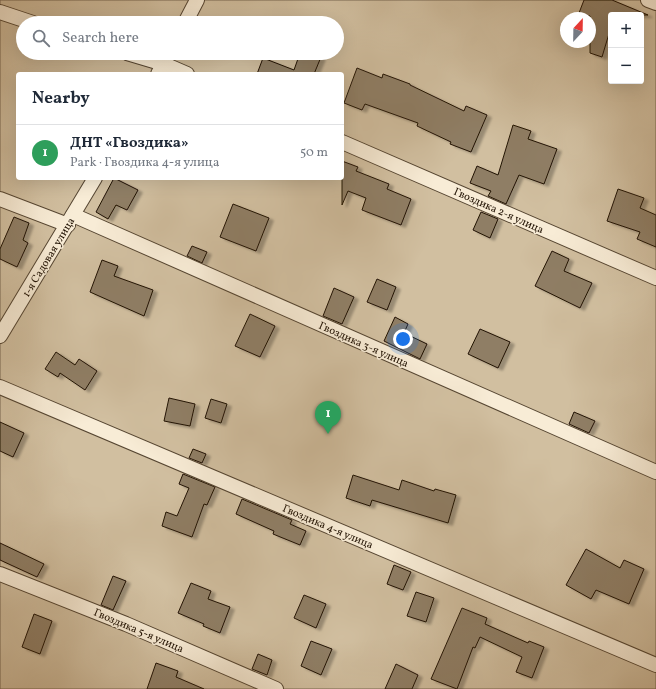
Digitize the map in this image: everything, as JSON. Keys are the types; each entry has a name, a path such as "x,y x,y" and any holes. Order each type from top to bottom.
{"street":[{"path":"188,16 196,0"},
{"path":"648,0 656,3"},
{"path":"0,12 16,17"},
{"path":"151,60 182,72"},
{"name":"Гвоздика 2-я улица","path":"344,143 656,278"},
{"name":"1-я Садовая улица","path":"0,336 94,180"},
{"name":"Гвоздика 3-я улица","path":"0,199 70,220 656,472"},
{"name":"Гвоздика 4-я улица","path":"0,387 656,665"},
{"name":"Гвоздика 5-я улица","path":"0,574 126,624 276,689"}],"shaded area":[{"path":"0,0 656,0 656,689 0,689"}],"building":[{"path":"584,0 612,0 641,12 608,12 608,37 602,57 590,53 590,48 596,48 596,12 579,12"},
{"path":"262,60 268,60 294,70 298,60 320,60 315,72 258,72"},
{"path":"357,68 382,78 383,74 410,84 464,111 466,106 487,115 471,152 450,144 451,142 417,126 418,123 365,104 362,110 344,103"},
{"path":"513,125 531,131 528,139 557,149 544,184 519,175 506,204 488,196 491,191 470,183 477,166 498,175"},
{"path":"344,162 358,167 356,171 389,184 387,189 411,199 401,225 362,210 366,198 348,191 342,205"},
{"path":"113,180 118,180 138,190 127,210 116,205 108,219 96,212"},
{"path":"618,189 644,198 640,208 656,215 656,247 637,239 640,232 607,221"},
{"path":"233,204 269,218 256,251 220,237"},
{"path":"481,212 498,219 490,238 473,230"},
{"path":"14,217 29,223 23,240 28,243 17,267 0,259 0,249"},
{"path":"192,246 207,252 202,263 187,256"},
{"path":"552,251 569,259 564,271 592,283 580,308 535,286"},
{"path":"102,260 118,266 114,276 153,290 144,316 90,292"},
{"path":"377,279 396,287 387,310 367,302"},
{"path":"334,288 354,297 342,324 323,316"},
{"path":"250,314 275,326 260,357 235,346"},
{"path":"395,317 408,324 404,333 427,344 420,359 384,341"},
{"path":"480,329 510,342 498,368 468,354"},
{"path":"56,352 75,365 79,359 97,371 85,390 60,373 58,377 45,369"},
{"path":"169,398 195,404 190,426 164,421"},
{"path":"211,399 227,404 221,423 205,418"},
{"path":"574,412 595,421 589,433 569,424"},
{"path":"0,422 24,433 13,457 0,451"},
{"path":"193,449 206,454 202,463 189,458"},
{"path":"183,474 215,487 207,505 204,504 192,537 162,526 166,512 177,516 189,488 179,484"},
{"path":"353,475 399,490 402,480 434,491 435,489 456,495 448,523 372,500 370,506 346,498"},
{"path":"242,499 292,520 290,524 306,531 300,545 273,534 274,531 236,514"},
{"path":"0,543 44,564 37,577 0,560"},
{"path":"586,549 620,568 624,560 644,569 629,604 596,590 591,599 566,585"},
{"path":"394,565 411,572 403,590 387,584"},
{"path":"113,576 126,581 113,610 101,605"},
{"path":"191,583 211,591 208,599 230,607 220,633 203,626 204,624 178,613"},
{"path":"416,592 434,598 426,622 407,616"},
{"path":"304,595 326,604 316,628 294,618"},
{"path":"462,608 487,618 485,624 528,643 529,641 544,647 532,678 516,672 522,657 480,637 475,648 473,647 457,689 431,679"},
{"path":"34,614 52,621 40,654 22,647"},
{"path":"311,641 332,649 321,675 301,666"},
{"path":"258,654 272,660 267,675 252,669"},
{"path":"156,663 178,671 176,677 204,689 147,689"},
{"path":"396,664 418,675 412,689 385,689"}],"place":[{"name":"ДНТ «Гвоздика»","path":"328,434"}]}
